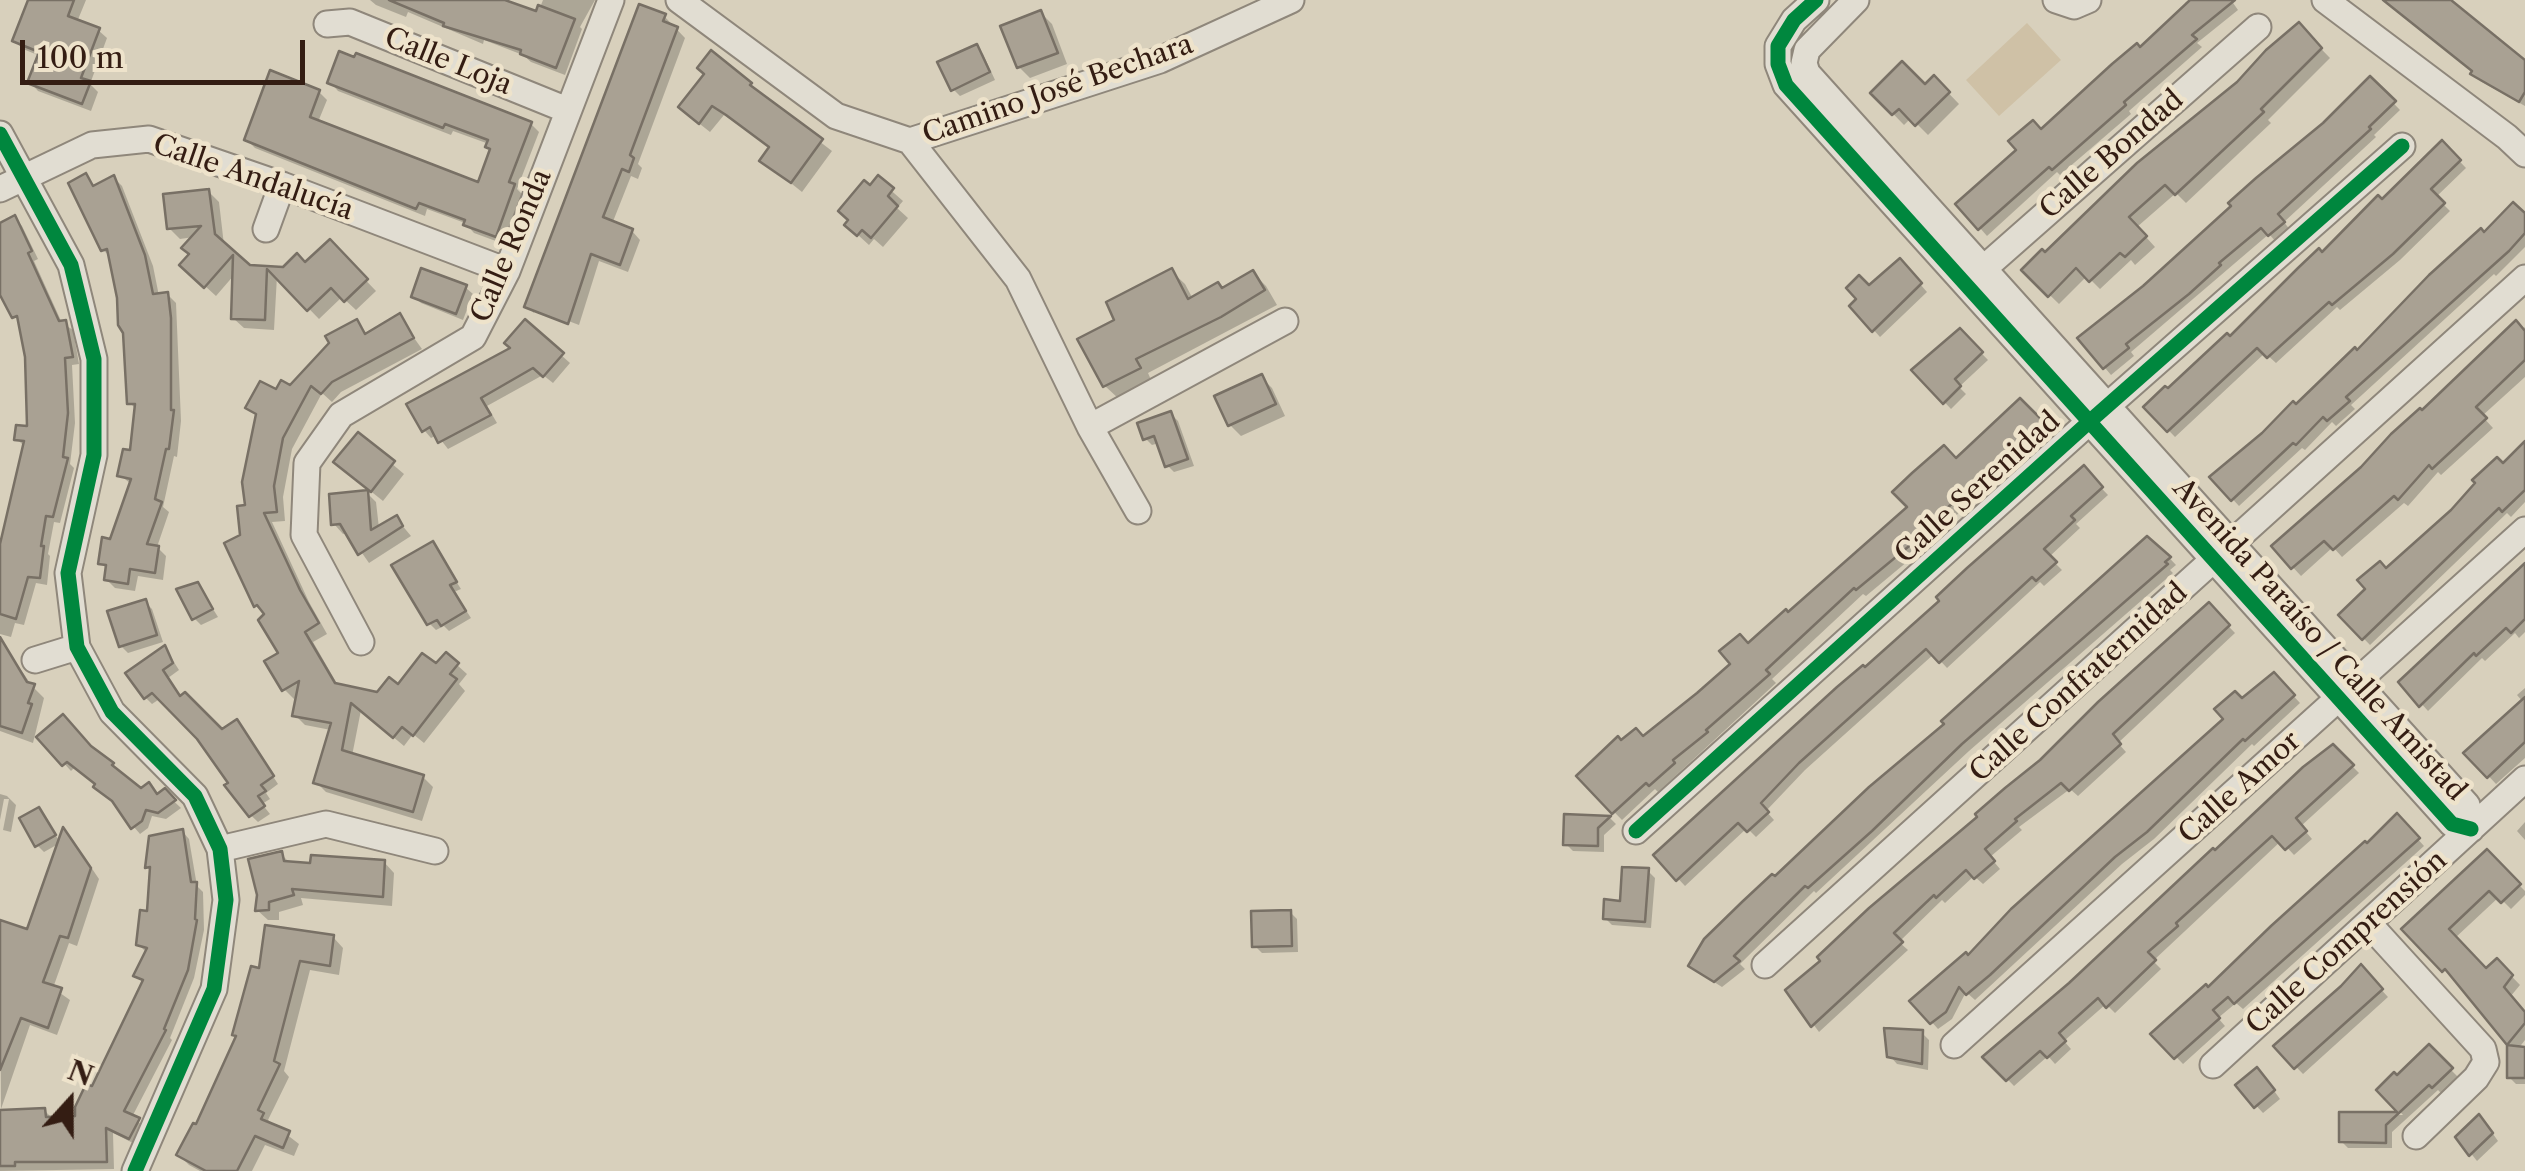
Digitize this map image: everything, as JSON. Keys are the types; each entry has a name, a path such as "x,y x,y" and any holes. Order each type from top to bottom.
{"street":[{"name":"Calle Ronda","path":"361,642 304,535 307,462 342,414 472,337 507,271 611,0"},
{"name":"Camino José Bechara","path":"679,0 836,116 910,141 1160,60 1291,0"},
{"path":"1816,0 1794,20 1778,46 1793,52 1807,50 1856,0"},
{"path":"2056,0 2074,6 2088,0"},
{"path":"2325,0 2525,154"},
{"name":"Calle Loja","path":"327,24 350,22 567,110"},
{"name":"Calle Bondad","path":"1975,276 2258,27"},
{"name":"Avenida Paraíso / Calle Amistad","path":"1778,46 1778,64 1786,85 1975,276"},
{"name":"Avenida Paraíso / Calle Amistad","path":"1807,50 1806,72 1975,276 2348,691 2452,824 2471,829"},
{"path":"0,134 71,265 94,359 94,455 68,573 77,647 112,712 195,796 220,850 226,900 214,989 135,1171"},
{"name":"Calle Andalucía","path":"0,189 92,146 149,140 282,185 507,271"},
{"path":"910,141 1018,279 1090,427 1138,512"},
{"name":"Calle Serenidad","path":"1636,832 2098,414 2402,146"},
{"path":"266,228 282,185"},
{"name":"Calle Confraternidad","path":"1764,965 2525,278"},
{"path":"1090,427 1285,321"},
{"name":"Calle Amor","path":"1954,1045 2525,530"},
{"path":"35,660 77,647"},
{"name":"Calle Comprensión","path":"2212,1065 2525,780"},
{"path":"220,850 326,824 435,851"},
{"path":"2368,923 2483,1049 2486,1062 2476,1078 2416,1136"}],"shaded area":[{"path":"2027,23 2061,60 1999,116 1966,80"}],"building":[{"path":"28,0 74,0 68,16 100,28 81,78 91,81 82,104 27,83 39,52 12,41"},
{"path":"389,0 505,0 536,11 538,5 575,19 556,68 520,54 521,50 443,26 444,23"},
{"path":"2190,0 2235,0 2192,35 2197,39 2124,102 2126,105 1978,230 1955,204 2016,150 2008,141 2033,120 2041,129"},
{"path":"2383,0 2451,0 2525,60 2525,92 2519,102 2470,74 2472,71"},
{"path":"639,4 666,14 663,21 678,27 630,155 634,158 629,172 622,169 603,217 633,229 620,265 591,254 568,324 524,307"},
{"path":"1041,10 1058,53 1017,68 1000,26"},
{"path":"2299,22 2322,48 2261,109 2264,112 2175,195 2165,185 2129,217 2147,236 2125,257 2120,253 2089,282 2076,268 2048,297 2021,270 2042,249 2045,252 2137,163 2237,82"},
{"path":"977,44 990,72 951,91 937,62"},
{"path":"711,50 750,85 823,139 791,183 759,161 769,147 726,115 712,106 699,124 678,107 704,74 697,68"},
{"path":"339,51 354,57 356,53 532,122 509,182 515,184 496,237 463,225 465,220 419,203 416,209 244,140 270,70 320,90 310,117 478,182 490,149 485,147 488,140 445,124 443,128 327,83"},
{"path":"1902,61 1925,84 1934,75 1950,92 1915,126 1899,109 1892,115 1870,93"},
{"path":"2370,76 2396,101 2371,129 2278,214 2285,222 2268,236 2261,228 2189,294 2126,344 2129,348 2103,369 2077,338 2143,286 2231,206 2228,203 2323,123"},
{"path":"2442,140 2461,160 2431,189 2445,203 2393,254 2332,305 2329,302 2267,358 2257,348 2167,432 2143,407 2227,333 2230,336 2319,248 2322,252 2378,195 2382,199"},
{"path":"86,173 93,186 114,175 145,255 153,294 168,292 171,318 174,410 169,449 155,499 162,502 147,544 159,546 155,573 130,569 128,584 104,580 106,565 98,564 102,537 110,539 131,479 117,476 123,449 130,450 135,404 127,404 123,333 118,325 107,249 101,251 68,183"},
{"path":"878,175 894,188 888,196 898,206 871,238 862,230 857,236 844,225 848,220 838,211 864,180 870,185"},
{"path":"209,189 215,234 250,265 283,267 297,253 305,262 330,239 368,279 344,302 331,288 307,311 267,269 265,320 231,319 233,255 204,288 179,265 189,254 181,248 201,226 167,229 163,194"},
{"path":"2513,202 2525,213 2525,233 2509,251 2346,397 2350,401 2327,421 2323,417 2231,501 2209,477 2293,401 2296,404 2355,347 2357,350 2429,275 2481,228 2484,232"},
{"path":"15,215 59,321 66,320 73,357 65,358 68,413 63,457 68,458 53,517 46,516 40,578 28,577 16,619 0,614 0,544 24,441 14,440 16,425 27,426 25,357 17,316 12,318 0,295 0,223"},
{"path":"1900,258 1922,283 1872,332 1849,306 1856,299 1846,288 1859,275 1869,285"},
{"path":"421,268 467,285 456,314 411,297"},
{"path":"1172,268 1188,299 1218,282 1222,288 1253,270 1265,290 1221,317 1136,359 1141,368 1103,387 1077,339 1114,320 1106,302"},
{"path":"400,313 414,338 332,382 321,394 311,386 283,438 274,486 277,512 264,513 319,623 305,632 335,683 377,692 389,677 398,684 422,653 436,663 446,652 459,663 450,674 457,679 413,736 402,727 393,738 351,703 342,750 424,775 413,812 313,783 331,723 292,716 299,681 282,691 264,661 278,653 258,620 264,614 257,605 254,607 224,543 240,535 237,506 245,505 242,482 256,414 245,408 260,381 276,389 281,380 290,385 329,343 325,336 357,319 365,334"},
{"path":"525,319 564,353 543,377 533,368 481,398 491,415 438,443 430,427 422,432 406,404 510,348 504,343"},
{"path":"2516,320 2525,331 2525,360 2476,407 2487,418 2432,469 2429,465 2398,500 2394,496 2333,550 2324,541 2291,569 2271,546"},
{"path":"1960,328 1983,352 1955,379 1961,386 1943,404 1911,370"},
{"path":"1262,374 1276,404 1228,426 1214,396"},
{"path":"2020,398 2046,424 1959,502 1956,500 1914,542 1854,588 1766,670 1770,674 1649,786 1646,783 1612,814 1576,776 1618,736 1621,740 1636,728 1643,736 1697,693 1730,664 1719,651 1740,634 1748,643 1907,507 1892,492 1912,473 1944,445 1956,458"},
{"path":"1171,411 1188,459 1165,467 1154,436 1143,440 1137,423"},
{"path":"358,432 395,461 371,492 333,462"},
{"path":"2525,441 2525,490 2502,512 2499,508 2362,640 2338,615 2365,589 2357,580 2380,561 2386,568 2451,510 2475,483 2472,480 2497,457 2503,463"},
{"path":"2084,465 2103,487 2071,516 2075,520 2044,549 2057,562 2036,581 2032,577 1939,663 1926,649 1799,763 1761,803 1769,812 1747,832 1738,823 1676,881 1653,855 1837,687 1939,601 1936,597"},
{"path":"368,490 371,530 397,515 403,526 358,555 340,524 331,525 329,494"},
{"path":"2147,536 2171,557 2165,562 2168,564 1962,744 1808,888 1805,886 1734,956 1740,961 1714,982 1688,966 1704,939 1742,902 1944,724 1941,721"},
{"path":"433,541 457,582 450,585 466,611 441,626 437,620 427,625 391,565"},
{"path":"2525,563 2525,619 2511,633 2506,628 2476,656 2474,653 2419,707 2398,682"},
{"path":"198,582 213,609 192,620 176,589"},
{"path":"146,599 157,635 119,647 107,611"},
{"path":"2209,602 2230,625 2113,734 2121,744 2069,791 2061,783 2015,819 1985,849 1995,861 1974,879 1966,870 1936,898 1934,895 1894,933 1903,942 1811,1027 1785,990 1820,961 1817,957 1869,908 1977,817 1975,814 2040,760"},
{"path":"0,637 27,682 35,684 22,733 0,726"},
{"path":"165,645 173,663 163,670 180,696 185,692 222,729 237,719 274,776 261,785 266,791 258,796 265,806 249,817 224,785 228,783 197,739 152,693 144,699 125,673"},
{"path":"2274,672 2295,695 1990,975 1966,995 1959,987 1946,1012 1930,1024 1909,1001 1966,952 1968,955 2011,909 2223,719 2214,709 2235,691 2242,698"},
{"path":"2525,697 2525,742 2487,778 2463,753"},
{"path":"63,714 91,746 141,788 149,782 157,794 165,788 176,800 158,813 146,810 142,821 131,829 112,801 93,787 95,784 67,762 62,766 36,737"},
{"path":"2333,744 2354,765 2296,818 2307,831 2285,850 2272,836 2148,952 2156,960 2106,1008 2098,998 2059,1033 2066,1041 2047,1058 2040,1051 2006,1081 1982,1057 2069,983 2303,767"},
{"path":"39,807 56,835 35,847 19,818"},
{"path":"2397,813 2420,838 2234,1004 2228,997 2213,1010 2220,1018 2174,1059 2150,1034 2206,984 2208,987"},
{"path":"1564,814 1611,816 1598,828 1598,846 1563,845"},
{"path":"63,827 91,868 68,938 60,936 43,982 62,988 48,1028 21,1018 0,1070 0,920 27,929"},
{"path":"183,829 191,882 197,882 197,920 188,970 166,1030 124,1111 140,1118 129,1139 106,1128 107,1162 15,1162 15,1166 0,1166 0,1110 45,1108 46,1117 75,1116 86,1084 92,1086 143,980 133,976 147,948 136,945 140,910 147,911 150,867 145,868 149,836"},
{"path":"2487,849 2521,884 2501,903 2489,891 2449,929 2486,968 2497,958 2513,975 2504,987 2525,1012 2525,1023 2507,1045 2445,969 2442,972 2401,929"},
{"path":"282,851 284,861 310,863 311,855 385,860 383,897 292,889 294,895 269,902 269,910 255,911 257,895 248,859"},
{"path":"1622,867 1649,868 1645,922 1603,919 1604,899 1620,901"},
{"path":"1291,910 1292,946 1252,947 1251,911"},
{"path":"265,925 334,935 330,966 300,961 274,1061 280,1064 258,1110 264,1113 261,1119 290,1131 283,1148 255,1136 237,1171 206,1171 176,1155 193,1123 196,1124 236,1036 232,1035 251,966 259,968"},
{"path":"2361,964 2383,989 2294,1069 2273,1046"},
{"path":"1884,1028 1923,1030 1922,1064 1887,1057"},
{"path":"2429,1044 2453,1068 2386,1125 2386,1143 2339,1142 2339,1112 2397,1112 2376,1090"},
{"path":"2507,1045 2525,1047 2525,1078 2507,1078"},
{"path":"2257,1067 2275,1090 2254,1108 2235,1085"},
{"path":"2479,1114 2493,1133 2469,1156 2455,1137"}],"cycle path":[{"path":"1816,0 1794,20 1778,46 1778,64 1786,85 2452,824 2471,829"},
{"path":"0,134 71,265 94,359 94,455 68,573 77,647 112,712 195,796 220,849 226,900 214,989 135,1171"},
{"path":"1636,831 2402,146"}]}
